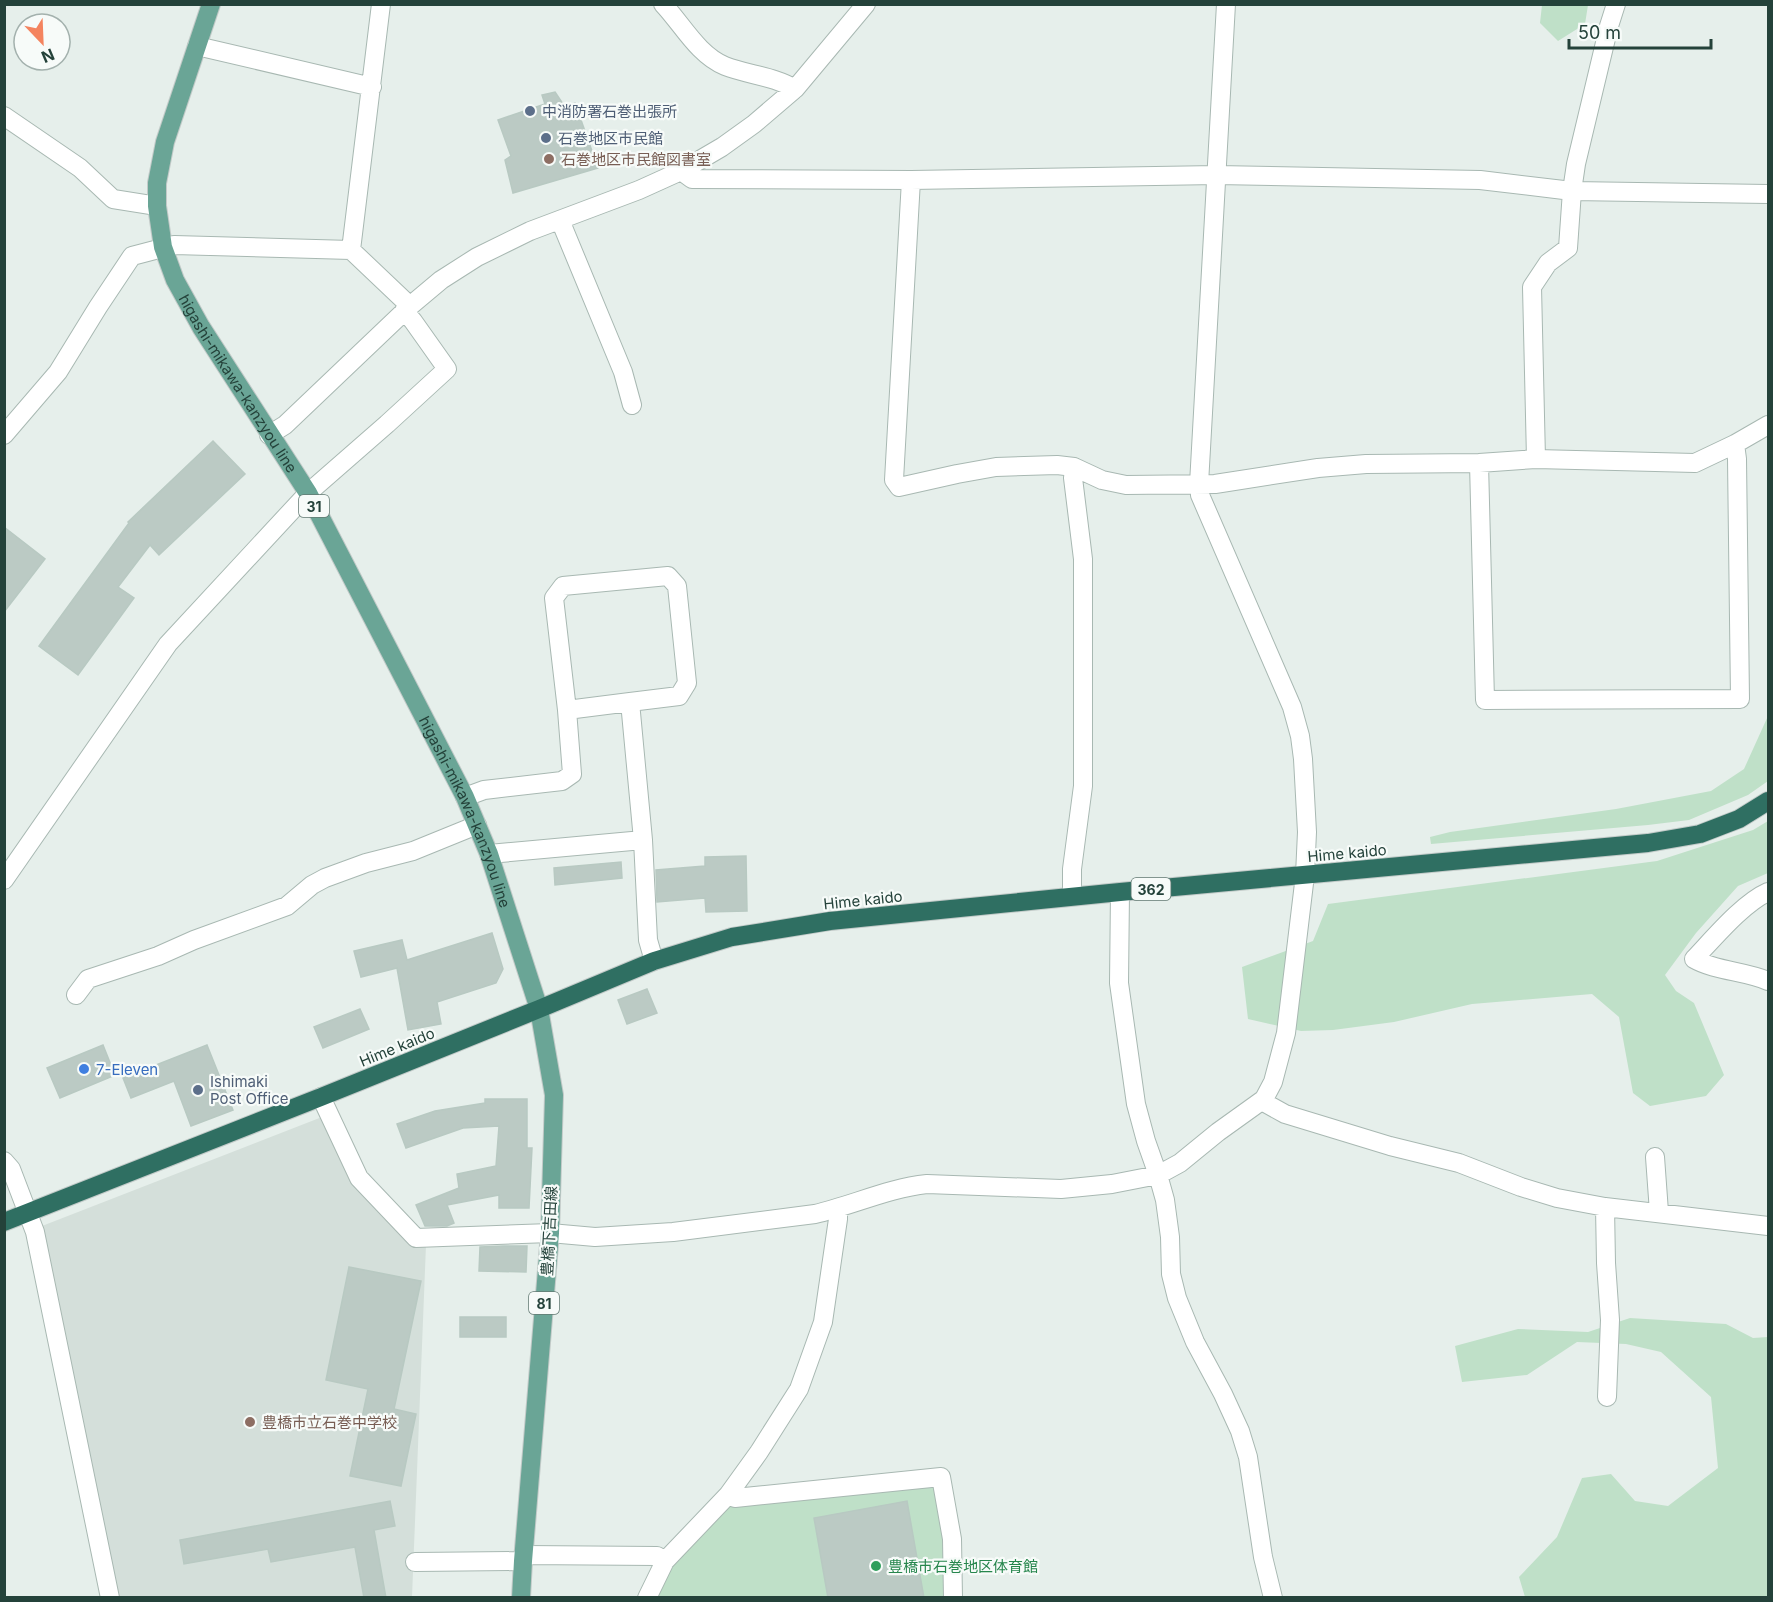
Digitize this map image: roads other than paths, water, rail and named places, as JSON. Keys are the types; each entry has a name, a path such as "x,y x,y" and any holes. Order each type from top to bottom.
{"highway":[{"name":"Hime kaido","path":"4,1222 321,1097 654,961 732,937 830,921 1072,896 1648,843 1700,834 1739,819 1768,801"}],"main road":[{"name":"higashi-mikawa-kanzyou line","path":"212,4 165,142 157,183 157,206 163,247 175,280 196,318 308,493 465,797 489,854 539,1009"},
{"name":"豊橋下吉田線","path":"521,1598 550,1233 554,1095 539,1009"}],"street":[{"path":"351,250 381,4"},
{"path":"663,4 705,53 723,65 784,82 795,89"},
{"path":"269,435 285,425 407,309 441,280 477,257 530,231 639,190 681,171 746,130 795,89 866,4"},
{"path":"321,1097 359,1178 416,1238 550,1233 596,1237 673,1232 815,1214 838,1209 906,1186 927,1184 1061,1189 1112,1184 1158,1175 1180,1164 1218,1132 1264,1099 1274,1082 1286,1033 1305,875 1307,832 1300,736 1292,707 1200,495 1226,4"},
{"path":"1536,459 1532,287 1548,263 1568,248 1576,164 1616,4"},
{"path":"197,46 372,87"},
{"path":"4,116 80,168 113,199 157,206"},
{"path":"681,171 692,179 911,180 1217,175 1480,180 1572,191 1768,194"},
{"path":"911,180 894,480 899,487 996,467 1057,465 1074,467 1102,480 1126,485 1215,484 1318,468 1366,464 1479,463 1536,459 1695,463 1768,425"},
{"path":"560,220 623,372 632,405"},
{"path":"4,435 58,372 132,256 174,245 351,250 407,309 447,369 308,493 168,644 4,880"},
{"path":"1479,463 1485,700 1740,699 1735,444"},
{"path":"1072,896 1072,869 1083,786 1083,559 1073,478 1074,467"},
{"path":"465,797 484,790 562,781 572,774 554,598 563,586 668,576 677,586 687,683 679,696 567,710"},
{"path":"630,702 643,840 648,940 654,961"},
{"path":"76,995 88,979 158,956 194,940 286,906 324,878 366,863 413,851 477,825"},
{"path":"489,854 643,840"},
{"path":"1120,892 1119,983 1136,1104 1165,1200 1170,1237 1171,1274 1177,1298 1195,1342 1240,1431 1248,1457 1263,1557 1274,1598"},
{"path":"1768,892 1759,896 1732,920 1694,959 1768,981"},
{"path":"1264,1099 1267,1104 1285,1113 1390,1146 1459,1163 1557,1198 1605,1207 1768,1226"},
{"path":"1654,1157 1659,1212"},
{"path":"4,1161 11,1169 35,1232 110,1598"},
{"path":"1605,1207 1610,1320 1607,1397"},
{"path":"647,1598 665,1561 728,1495 759,1452 799,1389 823,1322 838,1209"},
{"path":"728,1495 735,1498 941,1477 952,1539 953,1598"},
{"path":"416,1562 657,1556 665,1561"}],"place":[{"name":"中消防署石巻出張所","path":"530,111"},
{"name":"石巻地区市民館","path":"546,138"},
{"name":"石巻地区市民館図書室","path":"549,159"},
{"name":"7-Eleven","path":"84,1069"},
{"name":"Ishimaki Post Office","path":"198,1090"},
{"name":"豊橋市立石巻中学校","path":"250,1422"},
{"name":"豊橋市石巻地区体育館","path":"876,1566"}]}
